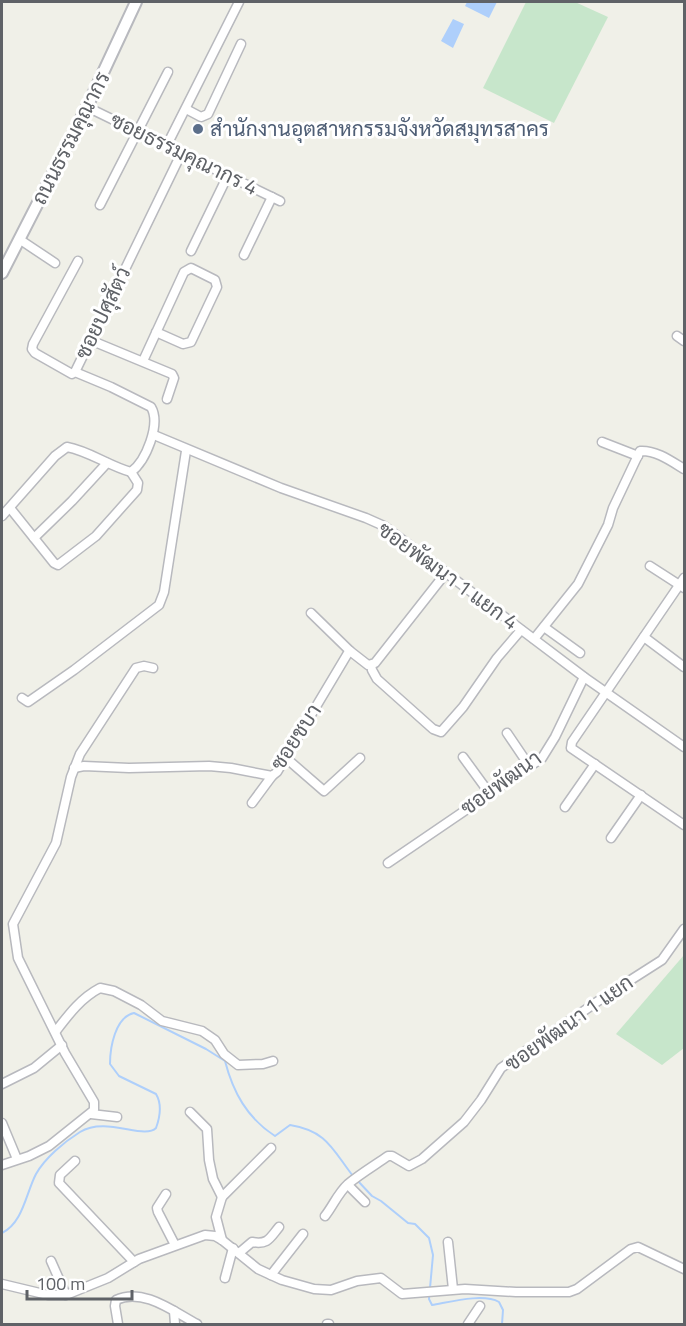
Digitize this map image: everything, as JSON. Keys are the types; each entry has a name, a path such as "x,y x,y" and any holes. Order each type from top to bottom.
{"street":[{"name":"ถนนธรรมคุณากร","path":"2,273 87,107 136,2"},
{"path":"167,145 239,2"},
{"path":"186,109 201,117 208,114 241,44"},
{"path":"100,206 168,72"},
{"name":"ซอยธรรมคุณากร 4","path":"87,107 276,199 244,255"},
{"name":"ซอยปศุสัตว์","path":"78,261 32,349 68,373 75,372 182,152"},
{"path":"190,251 228,175"},
{"path":"19,239 55,263"},
{"path":"142,361 156,332 188,268 215,280 217,287 191,342 183,344 156,332"},
{"path":"90,340 172,374 174,378 167,399"},
{"path":"75,372 152,408 156,421 153,435 136,468 131,472"},
{"name":"ซอยพัฒนา 1 แยก 4","path":"153,435 281,488 375,522 393,532 445,574 584,677 684,747"},
{"path":"602,442 638,456"},
{"path":"2,516 55,456 67,447 131,472 138,483 137,490 96,536 58,565 10,508"},
{"path":"22,698 28,702 159,605 164,592 186,450"},
{"path":"534,639 578,584 608,525 613,508 640,451 649,451 684,469"},
{"path":"34,538 107,463"},
{"path":"650,566 683,583 572,742 571,748 684,825"},
{"path":"445,574 372,665 377,679 433,729 441,732 463,707 497,658 521,630"},
{"path":"312,613 350,651 368,665 372,665"},
{"path":"544,627 580,653"},
{"path":"644,637 684,667"},
{"name":"ซอยชบา","path":"74,767 209,766 272,776 286,758 350,651"},
{"path":"2,1165 49,1146 94,1110 94,1102 18,958 13,924 56,843 74,767 80,754 136,668 144,666 153,668"},
{"name":"ซอยพัฒนา","path":"388,863 542,758 584,677"},
{"path":"507,733 530,767"},
{"path":"463,757 490,794"},
{"path":"286,758 324,791 360,758"},
{"path":"565,807 595,764"},
{"path":"252,803 272,776"},
{"path":"612,838 641,795"},
{"name":"ซอยพัฒนา 1 แยก","path":"325,1216 348,1185 388,1156 409,1166 422,1159 464,1122 501,1068 662,960 684,929"},
{"path":"56,1031 88,994 100,988 114,991 141,1005 162,1021 202,1031 215,1040 224,1054 238,1065 263,1065 273,1061"},
{"path":"2,1084 34,1068 62,1045"},
{"path":"190,1112 207,1129 208,1160 213,1179 222,1197"},
{"path":"91,1114 117,1117"},
{"path":"2,1123 17,1159"},
{"path":"222,1240 216,1217 222,1197 272,1148"},
{"path":"75,1161 60,1176 59,1183 134,1262"},
{"path":"348,1185 365,1202"},
{"path":"166,1194 158,1212 175,1245"},
{"path":"225,1278 236,1250 252,1242 264,1244 270,1240 279,1227"},
{"path":"271,1275 303,1234"},
{"path":"2,1284 60,1295 108,1278 134,1262 205,1235 215,1236 222,1240 250,1264 271,1275 298,1285 324,1290 337,1289 357,1281 381,1278 402,1294 453,1289 569,1292 577,1289 631,1249 638,1247 684,1269"},
{"path":"448,1242 453,1289"},
{"path":"51,1262 60,1295"},
{"path":"118,1324 116,1300 125,1296 145,1298 197,1324"},
{"path":"468,1324 480,1306"},
{"path":"174,1311 176,1324"}],"green space":[{"path":"526,2 575,2 608,17 554,123 483,88"},
{"path":"684,955 684,1048 662,1065 616,1034"}],"water":[{"path":"467,2 497,2 489,18 465,6"},
{"path":"453,19 464,24 453,48 441,41"}],"waterway":[{"path":"2,1233 15,1222 36,1174 44,1162 74,1136 90,1128 101,1126 143,1131 156,1128 160,1111 156,1094 119,1076 110,1064 111,1050 118,1027 122,1020 134,1013 225,1061 237,1094 256,1121 275,1136 290,1125 321,1137 334,1150 353,1176"},
{"path":"357,1180 372,1196 408,1223 415,1224 429,1238 433,1255 429,1299 432,1305 466,1299 492,1299 499,1302 503,1310 502,1324"}],"place":[{"name":"สำนักงานอุตสาหกรรมจังหวัดสมุทรสาคร","path":"198,129"}]}
